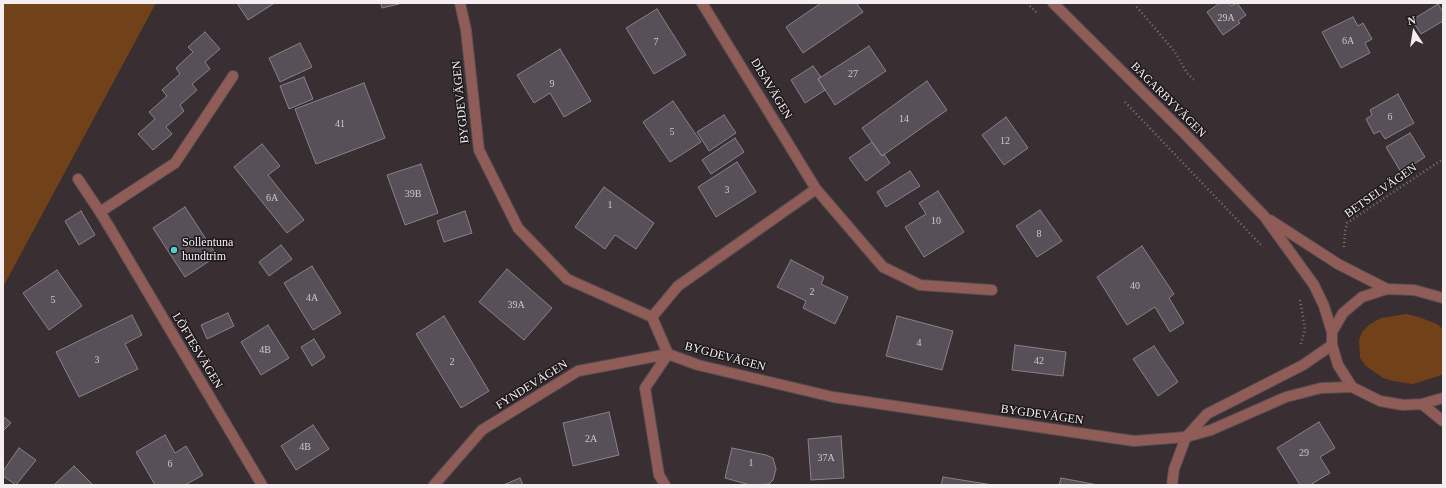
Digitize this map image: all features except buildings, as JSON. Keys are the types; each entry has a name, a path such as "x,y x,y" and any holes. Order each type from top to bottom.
{"street":[{"name":"BYGDEVÄGEN","path":"460,3 466,30 479,150 518,228 567,279 652,317 668,354 698,365 833,397 1134,441 1186,437 1211,430 1286,397 1321,388 1352,387"},
{"name":"DISAVÄGEN","path":"702,3 816,189 883,267 920,285 992,290"},
{"name":"BAGARBYVÄGEN","path":"1053,3 1184,133 1264,216 1314,285 1324,306 1332,332"},
{"path":"100,212 175,163 233,76"},
{"name":"LÖFTESVÄGEN","path":"78,179 100,212 262,485"},
{"path":"652,317 678,286 816,189"},
{"name":"BAGARBYVÄGEN","path":"1264,216 1338,264 1387,288"},
{"path":"1443,298 1414,290 1387,288 1362,297 1343,313 1332,332 1332,345 1338,365 1352,387 1380,401 1403,405 1422,404 1443,398"},
{"path":"1172,485 1174,469 1186,437 1207,414 1303,365 1332,345"},
{"path":"665,485 659,475 645,388 668,354"},
{"name":"FYNDEVÄGEN","path":"434,485 482,430 578,371 668,354"},
{"path":"1422,404 1443,422"}],"path":[{"path":"1027,3 1038,14"},
{"path":"1136,3 1136,6 1175,52 1187,73 1194,80"},
{"path":"1120,97 1265,250"},
{"name":"BETSELVÄGEN","path":"1344,247 1347,223 1443,159"},
{"path":"1300,297 1305,329 1296,359 1303,365"}],"shaded area":[{"path":"3,3 156,3 3,287"},
{"path":"1406,314 1437,324 1443,329 1443,374 1413,384 1393,381 1383,378 1366,366 1360,358 1359,340 1362,332 1370,324 1381,318"}],"place":[{"name":"Sollentuna hundtrim","path":"174,250"}]}
